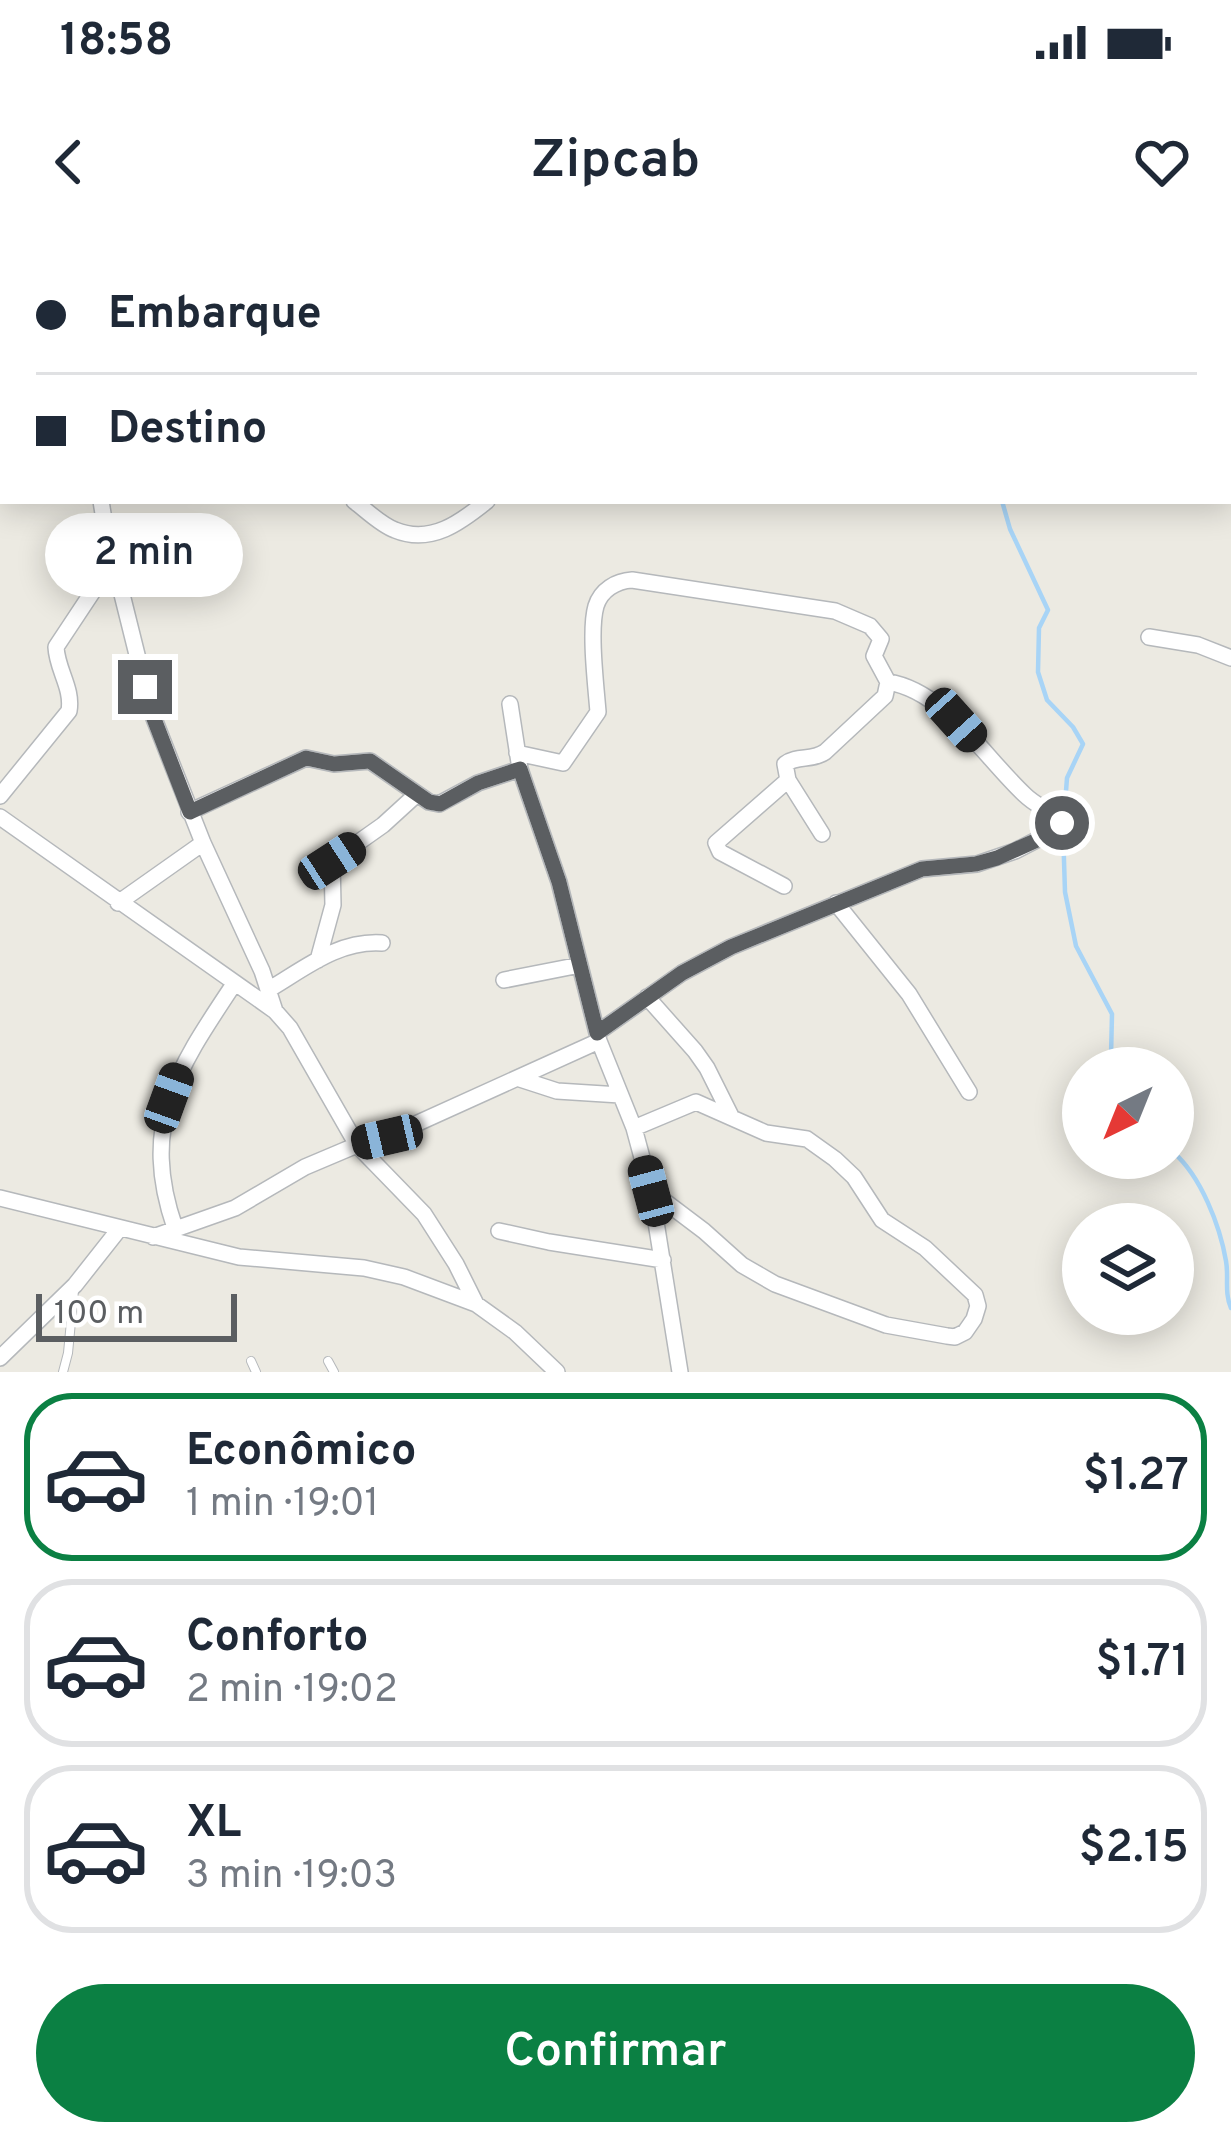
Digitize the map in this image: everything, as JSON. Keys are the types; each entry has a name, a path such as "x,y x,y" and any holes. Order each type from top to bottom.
{"street":[{"path":"102,504 151,711 203,843 262,971 274,1011"},
{"path":"358,504 394,530 418,534 437,533 461,522 483,504"},
{"path":"0,796 69,711 71,695 56,647 113,561"},
{"path":"190,812 306,758 334,764 370,761 429,802 440,804 519,761 563,763 598,712 596,606 619,581 632,580 835,611 878,633 881,639 874,656 888,682 886,696 825,752 784,764 788,779 822,834"},
{"path":"1149,638 1198,645 1231,658"},
{"path":"153,1238 236,1208 357,1144 387,1137 520,1079 598,1037 682,973 731,947 922,869 997,858 1046,836 1062,823 1029,799 956,720 910,688 888,682"},
{"path":"510,704 519,761 559,882 598,1037 634,1127 651,1191 680,1372"},
{"path":"784,886 720,852 716,843 788,779"},
{"path":"318,960 333,904 332,861 417,794"},
{"path":"0,818 274,1011 290,1028 357,1144 424,1214 476,1304"},
{"path":"118,903 203,843"},
{"path":"836,904 909,994 968,1092"},
{"path":"268,990 355,943 382,943"},
{"path":"504,980 580,965"},
{"path":"175,1228 160,1159 169,1098 180,1069 234,984"},
{"path":"647,997 695,1051 731,1116"},
{"path":"520,1079 557,1091 620,1095"},
{"path":"634,1127 696,1102 766,1132 807,1139 836,1159 882,1220 925,1248 975,1295 978,1306 964,1331 955,1337 886,1325 775,1284 742,1265 651,1191"},
{"path":"0,1198 239,1256 364,1268 404,1277 476,1304 556,1372"},
{"path":"0,1358 75,1285 120,1228"},
{"path":"499,1231 662,1259"}],"lane":[{"path":"63,1372 75,1285"},
{"path":"251,1361 256,1372"},
{"path":"328,1361 334,1372"}],"waterway":[{"path":"1003,504 1048,610 1039,628 1038,672 1047,700 1083,744 1067,778 1064,817"},
{"path":"1063,829 1065,892 1076,946 1112,1014 1111,1047"},
{"path":"1194,1178 1219,1233 1231,1308"}],"route":[{"path":"145,687 190,812 298,759 334,764 370,761 429,802 440,804 478,783 520,769 559,882 597,1033 682,973 731,947 922,869 997,858 1046,836 1062,823"}]}
